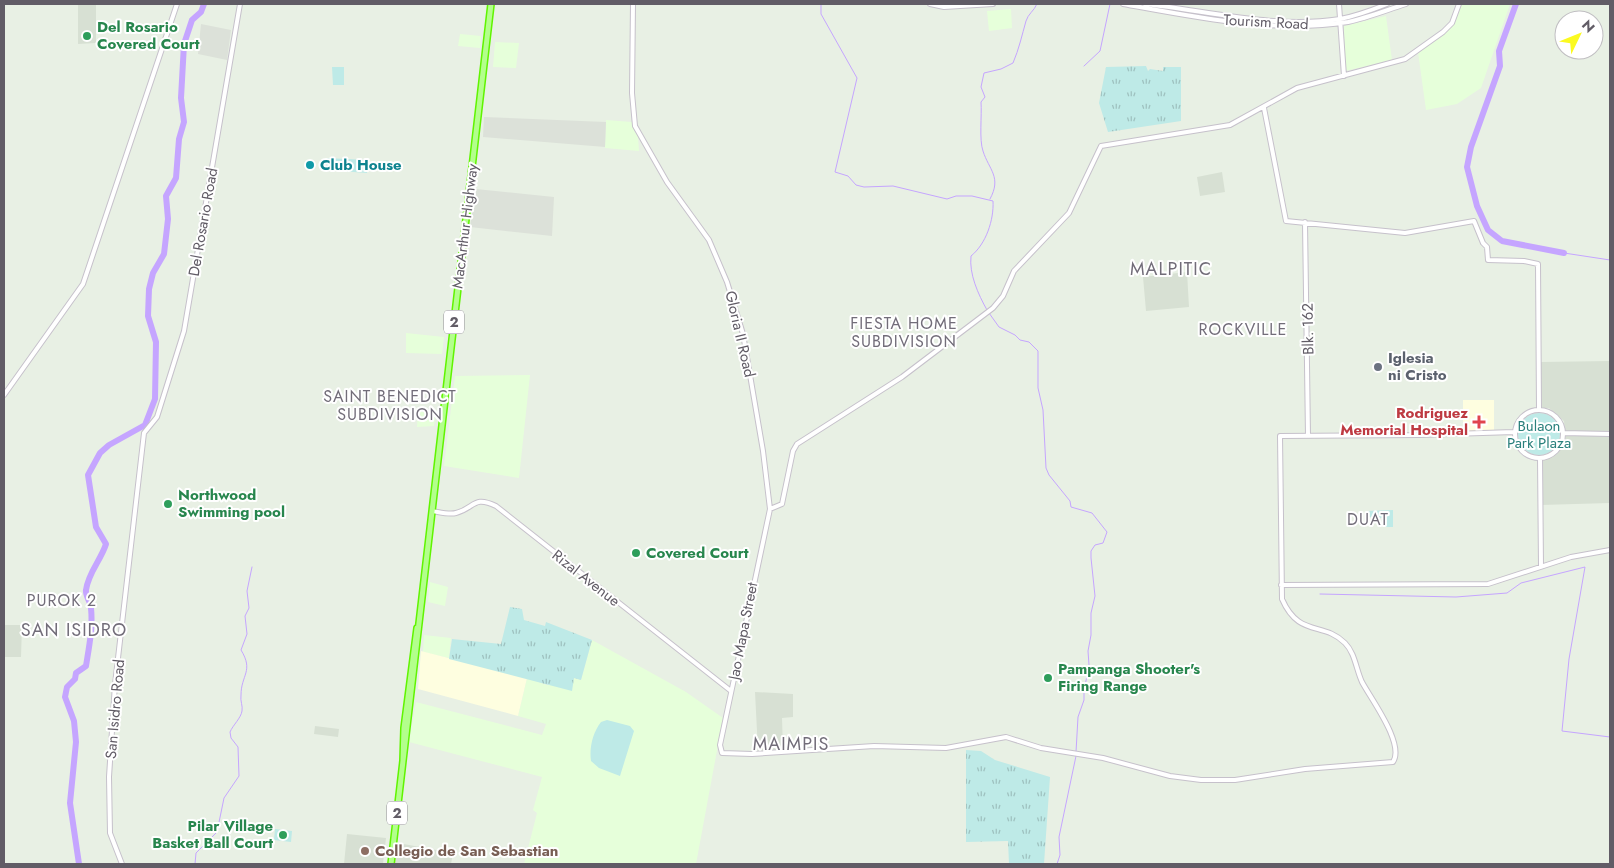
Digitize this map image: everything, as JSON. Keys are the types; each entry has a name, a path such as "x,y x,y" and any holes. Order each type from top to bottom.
{"highway":[{"name":"MacArthur Highway","path":"391,864 491,4"}],"street":[{"path":"4,395 83,284 177,4"},
{"name":"Del Rosario Road","path":"144,434 157,417 184,331 240,4"},
{"name":"Gloria II Road","path":"633,4 632,93 635,126 667,182 709,240 732,295 743,334 753,390 770,509"},
{"path":"930,4 944,8 993,4"},
{"name":"Tourism Road","path":"1123,4 1244,22 1300,25 1339,21 1406,4"},
{"name":"Tourism Road","path":"1145,4 1229,17 1298,21 1339,21 1387,4"},
{"path":"1339,4 1344,76"},
{"path":"770,509 782,504 793,450 801,440 902,377 993,308 1003,296 1014,271 1069,213 1101,146 1222,128 1239,122 1297,88 1390,64 1410,56 1452,23 1459,4"},
{"path":"1264,108 1286,220 1404,232 1418,232 1474,221 1483,243 1487,247 1488,260 1524,261 1538,264 1539,410"},
{"name":"Blk. 162","path":"1306,222 1308,436"},
{"path":"1539,410 1553,415 1560,422 1563,433 1557,449 1550,455 1540,458 1523,451 1516,444 1514,432 1517,424 1527,412 1539,410"},
{"path":"1514,432 1280,436 1281,585 1488,584 1584,554 1610,550"},
{"path":"1563,433 1610,434"},
{"name":"San Isidro Road","path":"122,864 110,833 109,777 115,684 144,434"},
{"path":"1540,458 1541,566"},
{"name":"Rizal Avenue","path":"432,511 455,514 471,504 482,501 496,506 732,691"},
{"name":"Jao Mapa Street","path":"770,509 720,745 722,753 752,754 874,746 946,748 1001,737 1041,748 1137,766 1170,776 1201,780 1235,780 1305,769 1393,762 1396,758 1395,747 1388,726 1362,680 1350,648 1339,637 1304,626 1294,619 1282,599 1281,585"}],"shaded area":[{"path":"78,4 96,4 96,43 78,44"},
{"path":"1460,4 1510,4 1481,88 1457,104 1426,110 1418,52 1452,25 1457,17"},
{"path":"1011,9 1012,28 989,31 987,11"},
{"path":"1386,16 1392,60 1345,71 1344,26"},
{"path":"201,24 231,30 227,60 198,54"},
{"path":"460,34 481,36 480,48 458,46"},
{"path":"495,42 519,43 516,68 493,67"},
{"path":"484,117 606,122 605,147 483,137"},
{"path":"606,120 632,122 638,136 639,151 605,148"},
{"path":"1222,172 1225,192 1200,196 1197,177"},
{"path":"476,189 554,197 552,236 470,227"},
{"path":"1187,272 1189,307 1146,311 1143,277"},
{"path":"406,333 444,337 442,354 406,353"},
{"path":"1610,361 1610,431 1565,432 1564,421 1549,408 1540,408 1541,362"},
{"path":"530,375 519,478 444,466 455,376"},
{"name":"Rodriguez Memorial Hospital","path":"1463,400 1494,400 1494,431 1463,432"},
{"path":"436,411 434,426 417,427 418,412"},
{"path":"1566,435 1610,435 1610,503 1541,505 1541,461 1555,454 1565,443"},
{"path":"430,582 448,587 445,606 428,602"},
{"path":"4,625 22,625 21,657 4,657"},
{"path":"424,635 451,638 449,658 423,652"},
{"path":"592,640 686,692 723,718 696,864 524,864 537,813 533,810 542,777 409,742 416,702 542,735 546,724 518,716 527,678 547,685 574,678 581,680"},
{"path":"421,651 527,678 518,716 418,689"},
{"path":"755,692 793,694 793,717 782,718 783,749 758,751"},
{"path":"315,726 339,729 338,737 314,734"},
{"name":"Collegio de San Sebastian","path":"347,834 386,838 383,864 344,864"},
{"name":"Collegio de San Sebastian","path":"398,843 453,853 451,864 394,864"}],"green space":[{"path":"1146,66 1148,71 1150,69 1163,71 1163,67 1181,67 1181,121 1108,132 1099,103 1106,67"},
{"path":"332,67 344,67 344,85 333,85"},
{"path":"326,158 368,160 367,173 326,170"},
{"name":"Bulaon Park Plaza","path":"1535,413 1543,413 1554,419 1560,434 1554,449 1543,455 1535,455 1524,449 1518,438 1518,430 1524,419"},
{"path":"1393,510 1393,527 1384,527 1384,518 1368,517 1368,511"},
{"path":"510,607 522,609 524,620 545,626 546,622 592,640 581,680 574,678 572,691 449,659 452,639 501,644"},
{"path":"607,720 630,726 634,731 620,776 599,768 591,761 591,746 594,735 601,722"},
{"path":"966,750 981,751 995,760 1050,777 1044,864 1009,864 1008,841 966,842"},
{"name":"Pilar Village Basket Ball Court","path":"275,829 292,831 291,842 274,840"}],"waterway":[{"path":"79,864 70,803 76,742 74,721 65,697 67,687 75,679 76,673 86,666 91,623 91,606 86,590 89,578 106,544 96,527 88,475 100,453 109,445 145,425 155,399 156,342 148,316 149,289 153,273 164,254 168,219 166,196 176,178 179,139 184,122 181,98 184,44 192,20 201,12 204,4"},
{"path":"821,4 821,14 857,78 835,172 848,176 856,185 864,187 893,186 947,199 956,196 972,196 993,201 988,231 981,245 971,256 971,270 975,284 987,310"},
{"path":"990,199 995,179 983,151 981,141 981,102 985,97 981,87 984,73 1001,69 1013,63 1027,19 1037,4"},
{"path":"1084,66 1100,51 1110,4"},
{"path":"1516,4 1499,51 1500,66 1471,147 1467,167 1477,206 1488,230 1502,241 1564,253"},
{"path":"1564,253 1610,260"},
{"path":"989,313 999,327 1015,335 1020,340 1029,342 1038,351 1038,388 1043,410 1046,468 1049,475 1070,501 1071,507 1092,513 1107,532 1103,543 1095,545 1091,551 1095,596 1091,613 1091,635 1088,651 1089,665 1084,700 1078,717 1076,752"},
{"path":"195,864 196,853 217,832 224,798 239,776 238,747 231,738 230,732 242,711 242,688 247,668 245,657 241,650 247,634 245,616 249,608 247,591 252,567"},
{"path":"1320,594 1456,597 1507,593 1521,583 1585,567 1569,659 1562,731 1610,737"},
{"path":"1057,864 1060,855 1059,837 1076,756"}],"place":[{"name":"Del Rosario Covered Court","path":"87,36"},
{"name":"Club House","path":"310,165"},
{"name":"Iglesia ni Cristo","path":"1378,367"},
{"name":"Rodriguez Memorial Hospital","path":"1479,422"},
{"name":"Northwood Swimming pool","path":"168,504"},
{"name":"Covered Court","path":"636,553"},
{"name":"Pampanga Shooter's Firing Range","path":"1048,678"},
{"name":"Pilar Village Basket Ball Court","path":"283,835"},
{"name":"Collegio de San Sebastian","path":"365,851"}],"district":[{"name":"MALPITIC","path":"1171,269"},
{"name":"ROCKVILLE","path":"1243,329"},
{"name":"FIESTA HOME SUBDIVISION","path":"904,332"},
{"name":"SAINT BENEDICT SUBDIVISION","path":"390,405"},
{"name":"DUAT","path":"1368,519"},
{"name":"PUROK 2","path":"62,600"},
{"name":"SAN ISIDRO","path":"74,630"},
{"name":"MAIMPIS","path":"791,744"}]}
